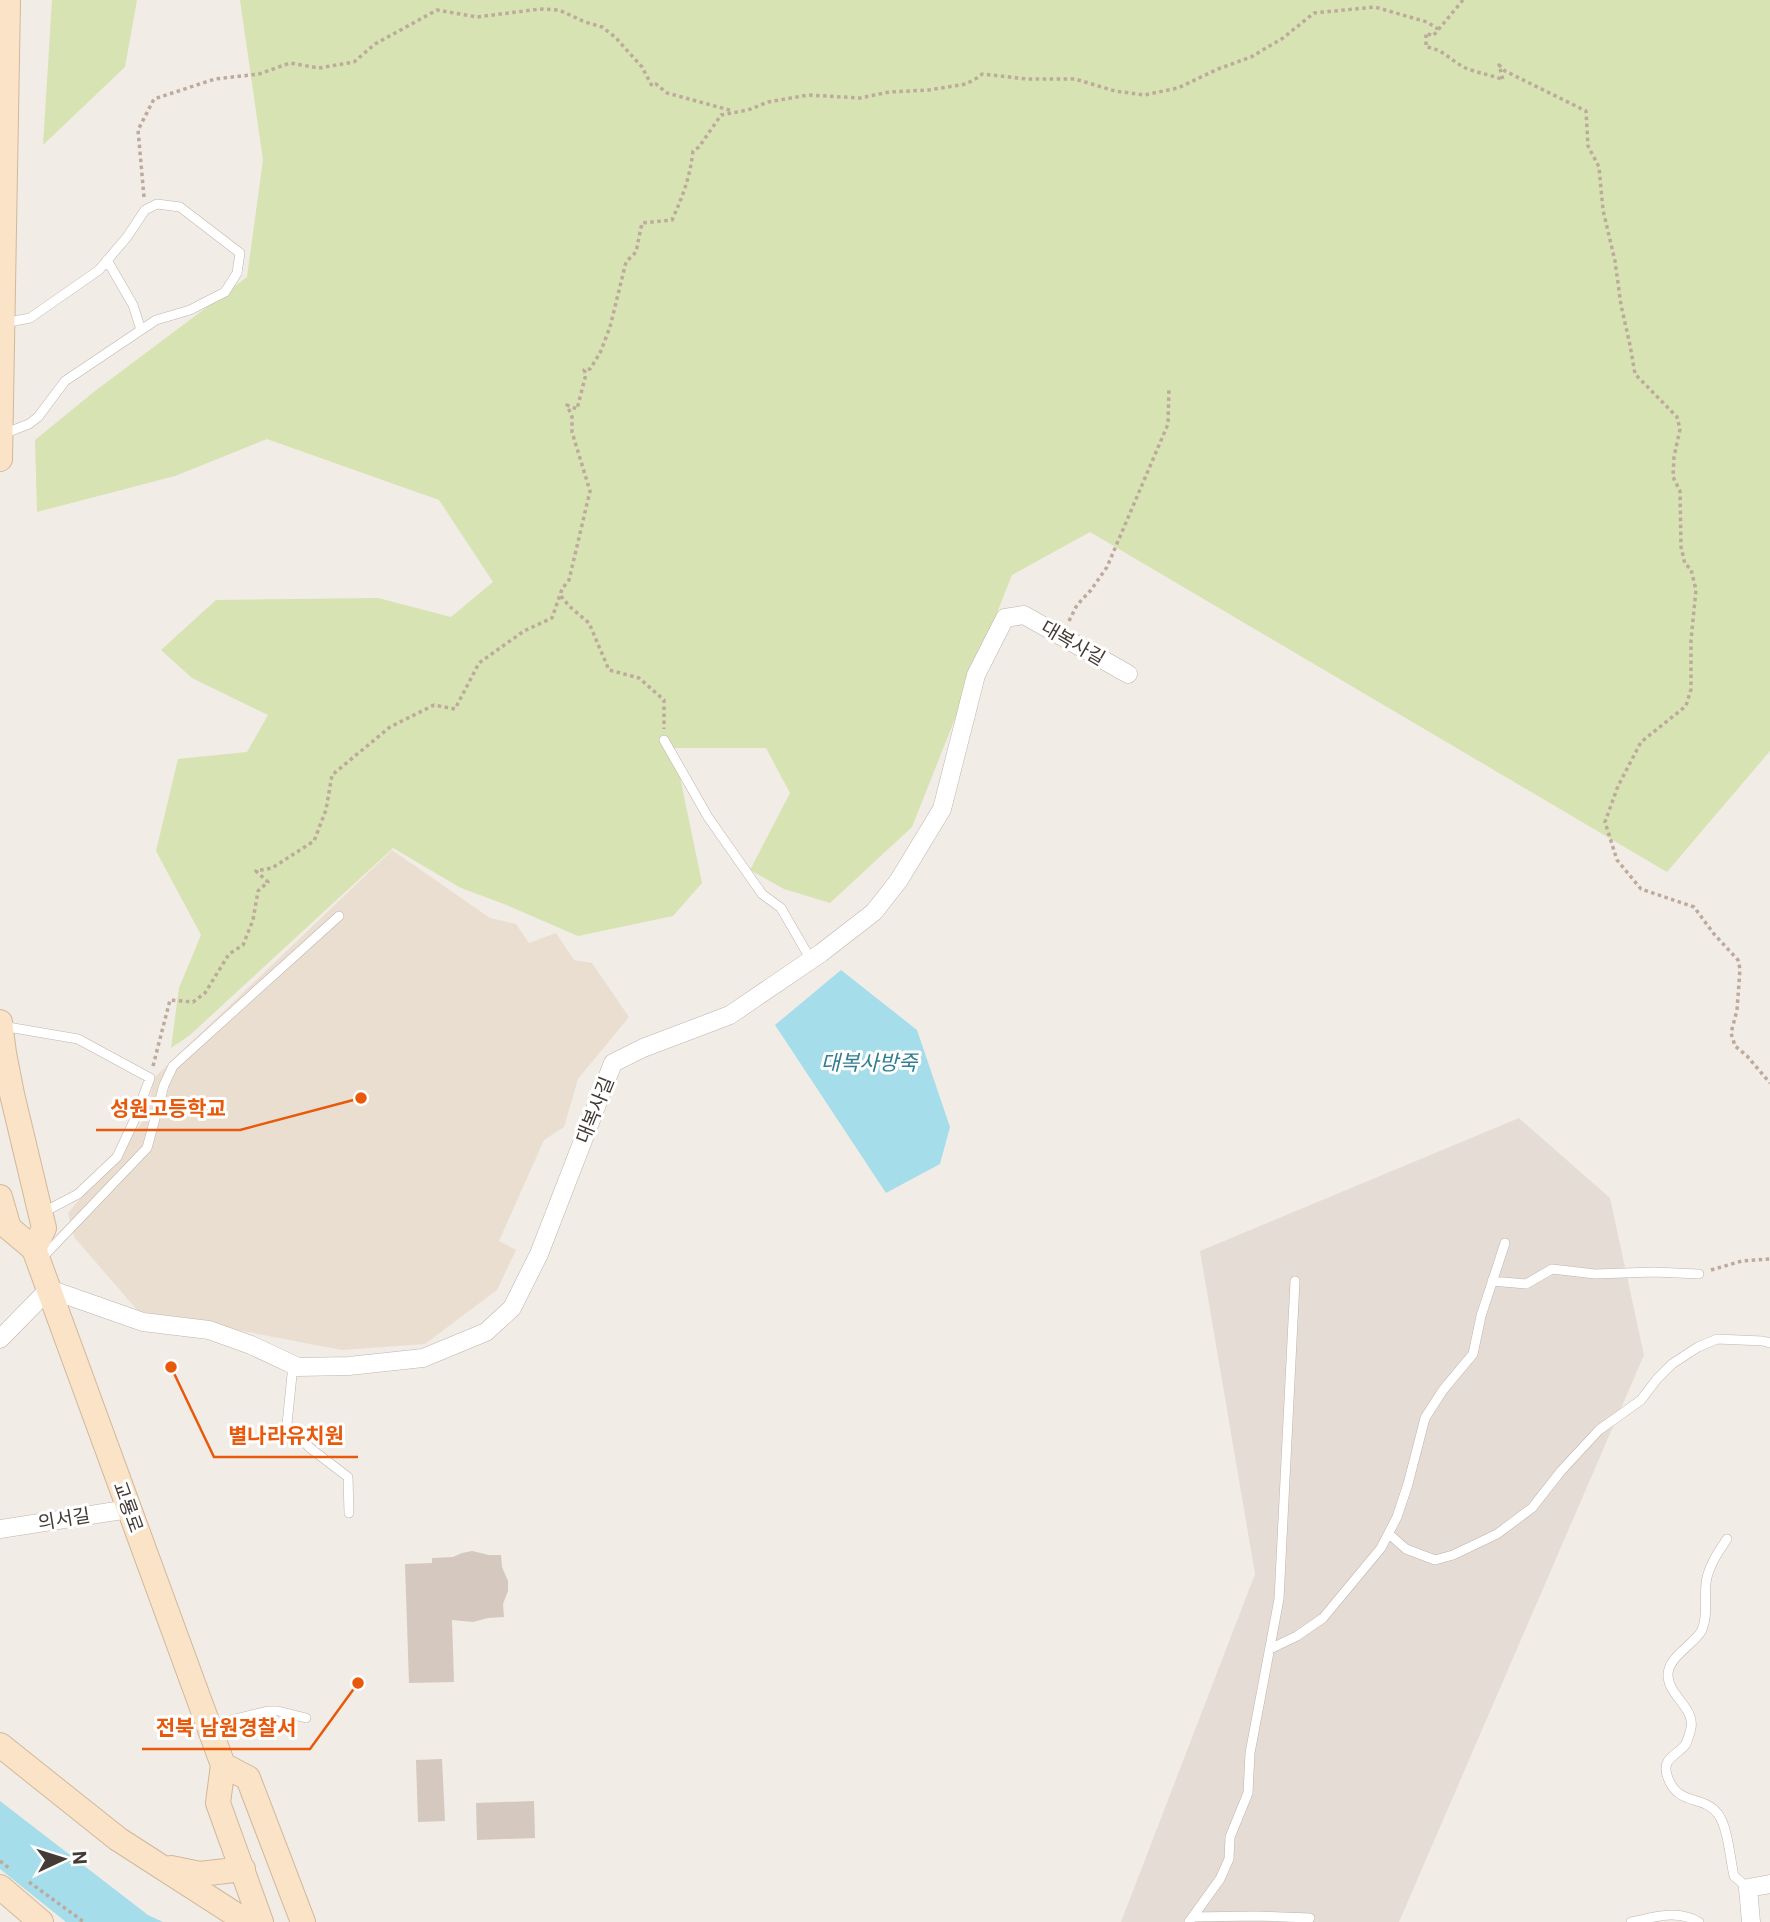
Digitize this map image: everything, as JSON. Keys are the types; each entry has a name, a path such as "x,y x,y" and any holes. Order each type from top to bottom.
{"street":[{"path":"0,458 8,0"},
{"name":"대복사길","path":"48,1289 143,1322 209,1330 251,1345 298,1367 349,1366 423,1358 486,1332 512,1308 539,1254 613,1063 643,1048 730,1014 811,960 874,912 900,880 942,809 976,675 1005,618 1024,615 1128,674"},
{"path":"0,1024 12,1094 44,1228 36,1255"},
{"name":"교룡로","path":"0,1197 9,1228 36,1255 223,1765 218,1803 261,1922"},
{"path":"0,1339 48,1289"},
{"name":"의서길","path":"0,1529 129,1509"},
{"path":"0,1745 94,1821 247,1922"},
{"path":"223,1765 248,1778 303,1922"},
{"path":"163,1866 200,1874 243,1869"},
{"path":"5,1878 40,1922"},
{"path":"1751,1922 1748,1888 1770,1884"}],"lane":[{"path":"0,435 29,424 38,417 65,381 156,320 190,310 225,292 237,273 240,253 180,207 158,205 145,210 127,237 99,270 30,318 2,324"},
{"path":"107,260 133,306 141,330"},
{"path":"664,740 708,817 762,894 781,908 811,960"},
{"path":"36,1255 147,1148 164,1085 173,1066 339,916"},
{"path":"0,1024 78,1039 150,1078 117,1157 78,1194 41,1214"},
{"path":"1270,1649 1297,1636 1323,1618 1381,1548 1397,1517 1425,1418 1443,1390 1473,1354 1481,1316 1505,1243"},
{"path":"1492,1281 1525,1284 1552,1269 1595,1275 1699,1273"},
{"path":"1191,1920 1220,1879 1230,1859 1230,1837 1248,1793 1251,1752 1279,1598 1296,1281"},
{"path":"1389,1534 1406,1549 1435,1560 1497,1535 1532,1508 1561,1471 1600,1430 1641,1400 1672,1364 1698,1347 1717,1339 1770,1343"},
{"path":"293,1365 287,1424 310,1448 348,1477 349,1513"},
{"path":"1727,1539 1714,1557 1707,1578 1704,1622 1700,1633 1673,1662 1667,1673 1669,1684 1689,1712 1692,1724 1685,1745 1667,1762 1666,1771 1669,1781 1679,1794 1705,1803 1718,1812 1723,1823 1734,1876 1748,1888"},
{"path":"208,1726 268,1711 306,1718"},
{"path":"1631,1922 1676,1914 1699,1922"},
{"path":"1191,1920 1255,1916 1310,1919"}],"path":[{"path":"1463,0 1433,36 1426,33 1426,47 1436,48 1468,70 1503,80 1499,65 1505,71 1586,111 1588,146 1599,167 1603,211 1615,261 1635,374 1677,417 1681,429 1672,477 1680,491 1681,547 1685,564 1691,569 1696,590 1691,640 1692,689 1686,706 1641,742 1618,786 1605,822 1617,860 1641,889 1694,907 1738,960 1740,970 1737,1010 1731,1033 1735,1046 1770,1083"},
{"path":"150,1078 170,1000 192,1002 205,992 229,954 243,945 253,920 258,891 268,882 256,871 272,868 314,841 326,810 332,775 390,727 434,705 456,709 479,663 524,631 552,618 569,580 590,491 572,432 572,416 567,405 578,409 586,374 584,370 590,369 605,340 626,262 636,252 642,223 671,220 690,174 693,150 699,147 720,115 808,95 860,98 890,92 929,90 966,84 982,74 1027,79 1075,79 1115,91 1144,95 1178,88 1251,57 1283,38 1314,13 1375,7 1427,22 1438,29"},
{"path":"145,210 138,130 154,99 215,79 259,74 290,63 319,68 354,62 375,44 437,10 477,17 540,9 559,10 602,27 615,37 642,67 652,86 656,84 667,93 735,112"},
{"path":"1060,635 1077,605 1107,567 1168,424 1169,387"},
{"path":"561,596 589,623 609,670 639,678 664,700 664,740"},
{"path":"1699,1273 1742,1261 1770,1259"},
{"path":"0,1861 5,1878"},
{"path":"29,1882 84,1922"}],"shaded area":[{"path":"392,850 490,918 516,924 529,943 556,933 574,960 592,963 629,1017 578,1079 564,1127 544,1140 499,1241 516,1250 497,1290 425,1344 342,1350 138,1311 74,1237 68,1213 146,1117 154,1078"},
{"path":"1519,1118 1610,1198 1644,1355 1399,1922 1121,1922 1255,1574 1200,1251"}],"green space":[{"path":"52,0 137,0 125,67 43,145"},
{"path":"240,0 1770,0 1770,751 1667,872 1090,532 1012,575 912,827 830,903 784,889 750,870 790,793 766,748 674,748 702,883 673,916 578,936 461,888 393,848 190,1035 171,1048 179,988 201,935 156,851 178,759 247,752 268,715 192,678 161,650 216,600 378,598 451,617 493,582 439,500 267,439 175,476 37,512 35,440 95,391 247,277 263,160"}],"water":[{"name":"대복사방죽","path":"841,970 917,1030 950,1127 940,1164 886,1193 775,1025"},
{"path":"0,1801 148,1915 163,1922 66,1922 0,1869"}],"building":[{"path":"472,1551 501,1555 502,1567 508,1581 508,1591 503,1604 504,1617 473,1622 452,1620 454,1682 409,1683 405,1564 432,1563 432,1558 453,1557"},
{"path":"442,1759 445,1821 418,1822 416,1760"},
{"path":"534,1801 535,1838 477,1840 476,1803"}],"place":[{"name":"성원고등학교","path":"361,1098"},
{"name":"별나라유치원","path":"171,1367"},
{"name":"전북 남원경찰서","path":"358,1683"}]}
